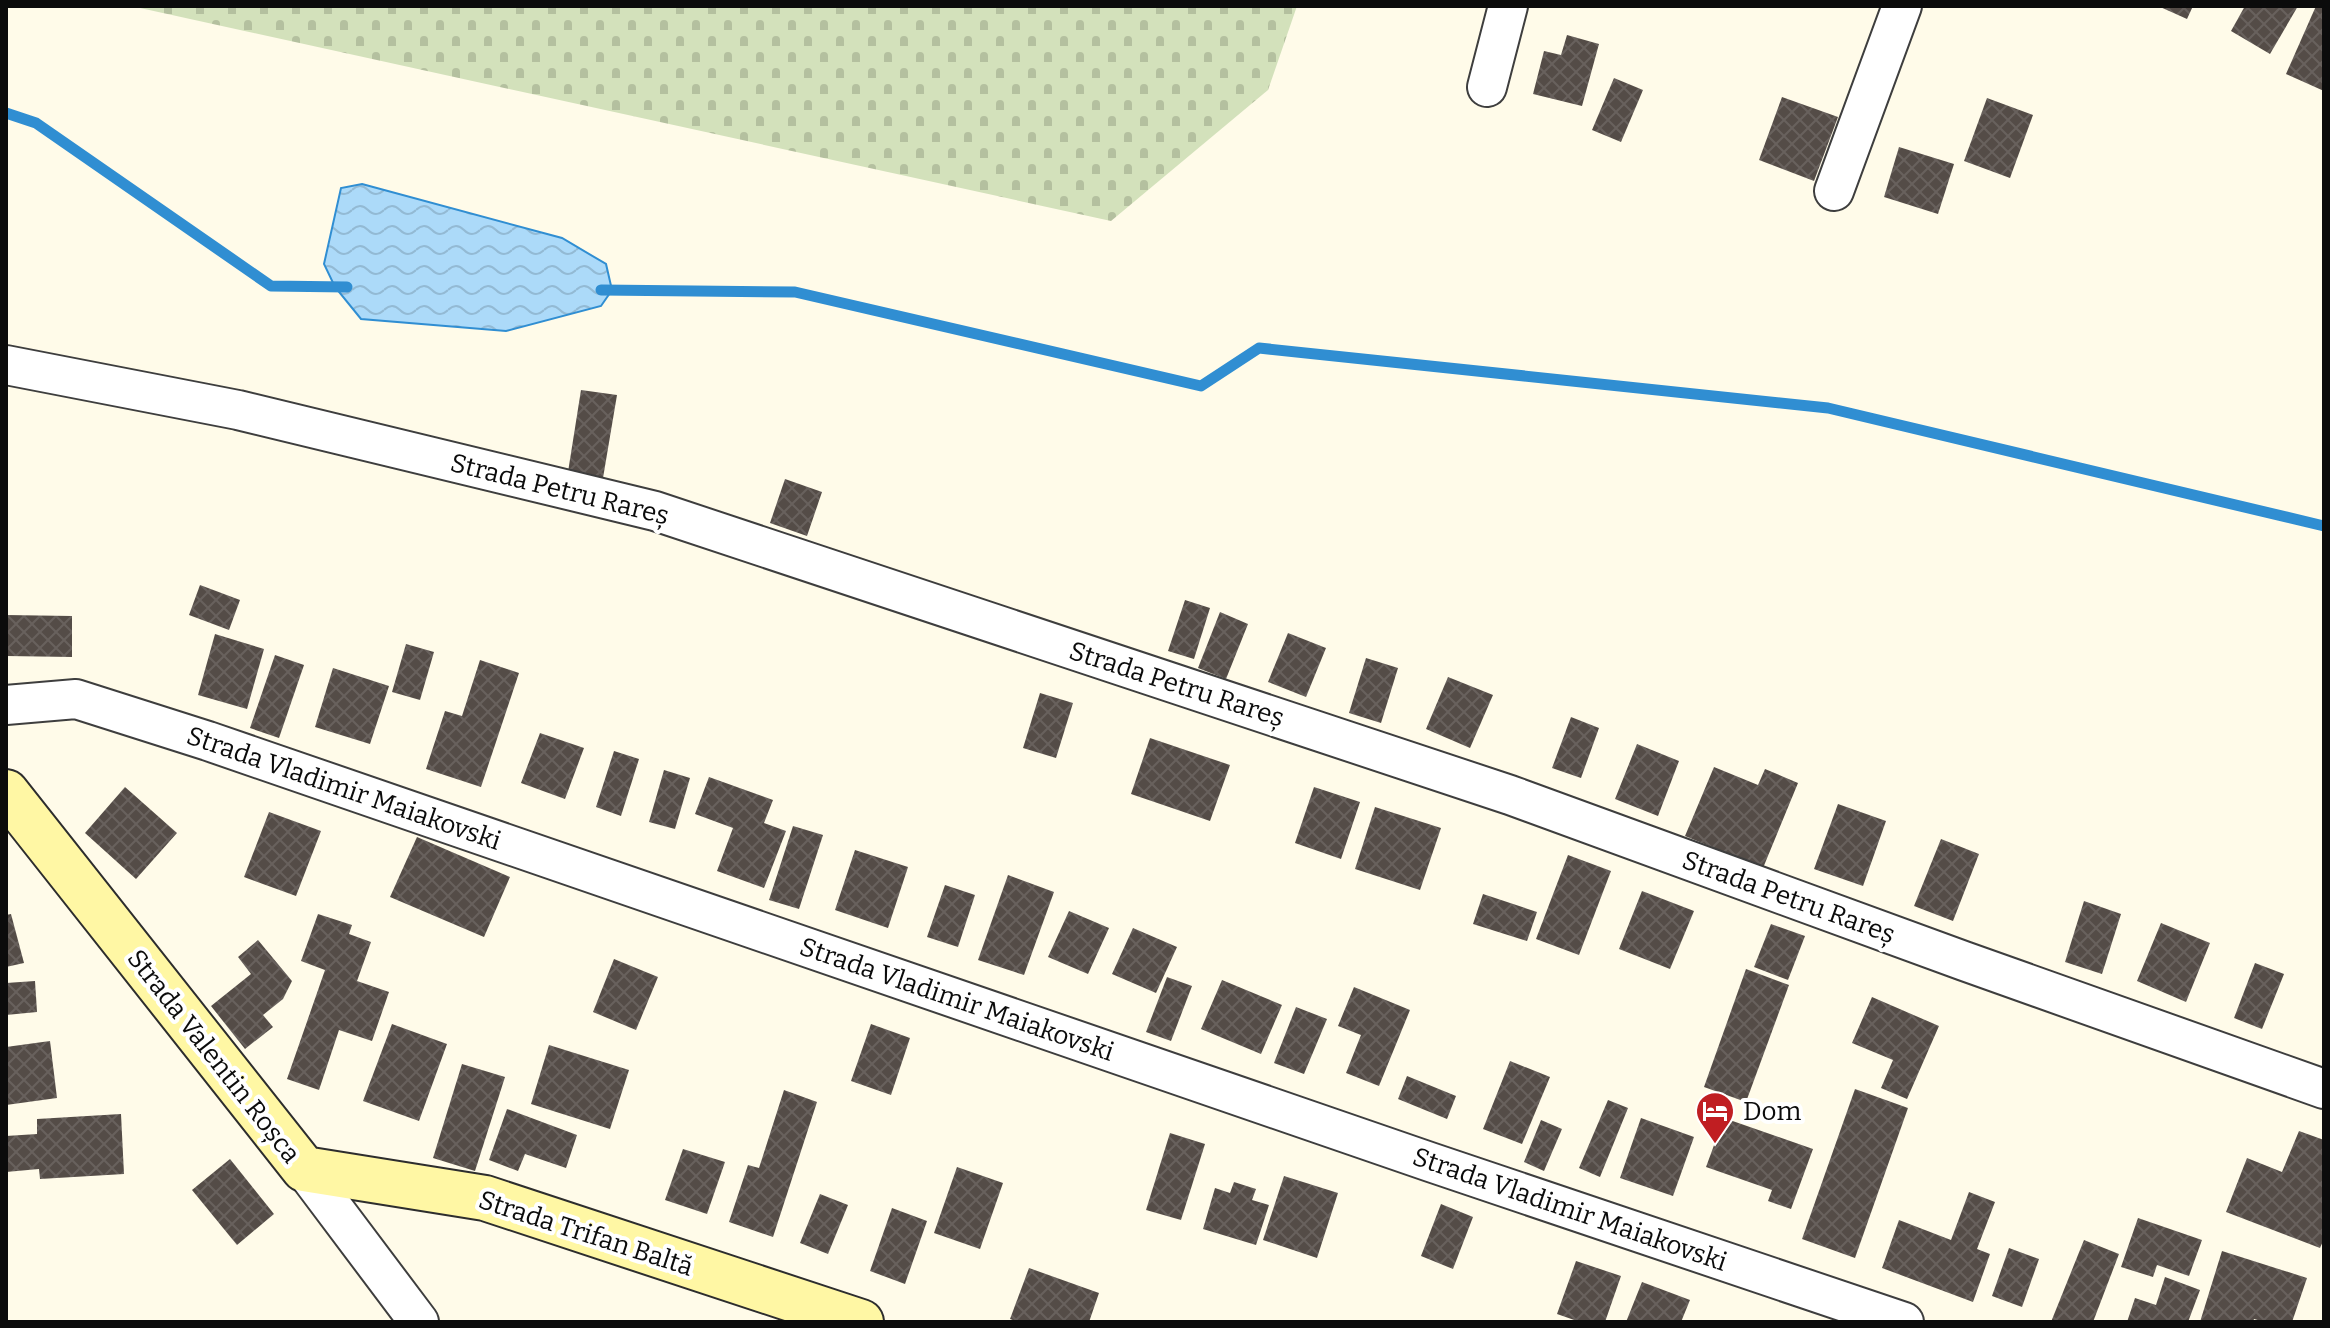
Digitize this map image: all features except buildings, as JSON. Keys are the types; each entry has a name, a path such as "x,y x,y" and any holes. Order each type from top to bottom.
{"main road":[{"name":"Strada Valentin Roșca","path":"6,792 304,1169"},
{"name":"Strada Trifan Baltă","path":"304,1169 485,1198 861,1322"}],"street":[{"path":"1487,87 1508,6"},
{"path":"1834,191 1902,6"},
{"name":"Strada Petru Rareș","path":"6,365 238,410 655,511 1510,795 2324,1089"},
{"name":"Strada Vladimir Maiakovski","path":"6,705 76,699 208,741 1904,1322"},
{"name":"Strada Valentin Roșca","path":"304,1169 419,1322"}],"green space":[{"path":"131,6 1297,6 1268,90 1111,221"}],"water":[{"path":"362,184 562,238 606,264 612,290 601,306 506,331 361,319 335,287 324,264 341,188"}],"waterway":[{"path":"6,113 36,123 271,286 347,287"},
{"path":"601,290 795,292 1201,386 1259,348 1828,408 2324,526"}],"place":[{"name":"Dom","path":"1715,1145"}]}
